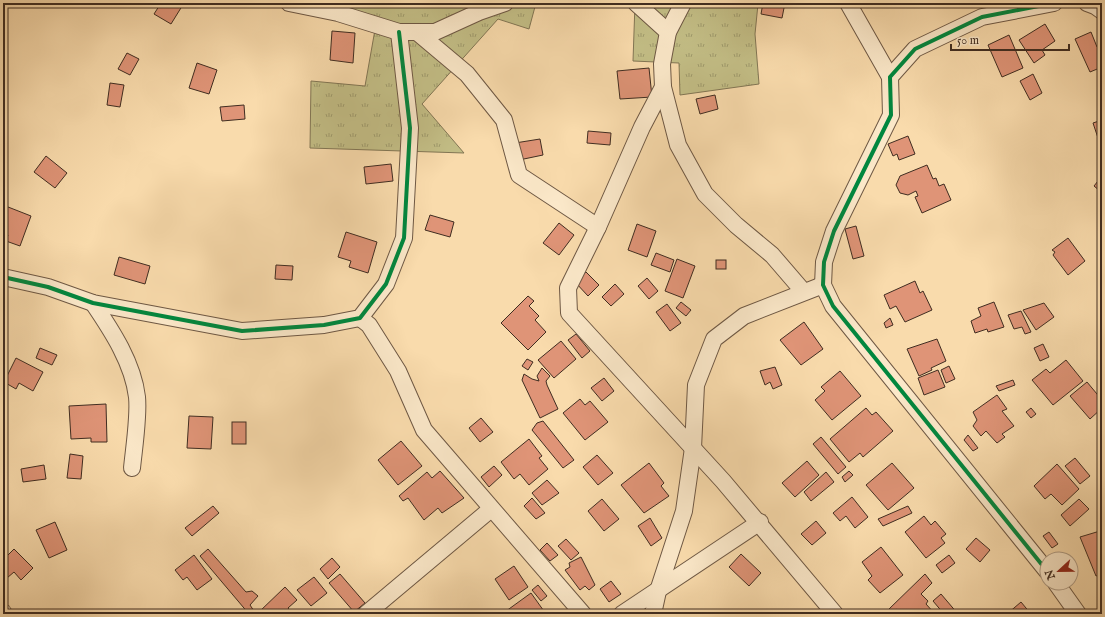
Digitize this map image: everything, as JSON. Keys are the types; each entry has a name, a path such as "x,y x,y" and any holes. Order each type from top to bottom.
{"street":[{"path":"289,3 338,13 399,32 435,32 505,3"},
{"path":"636,3 668,32"},
{"path":"683,3 668,32 662,64 663,87 678,145 705,194 736,225 772,255 803,291"},
{"path":"848,3 890,77 891,115 834,231 824,262 823,285 832,306 1039,561"},
{"path":"890,77 915,49 982,17 1054,3"},
{"path":"1087,3 1102,11"},
{"path":"3,277 48,287 93,303 242,331 324,325 360,318 386,284 404,238 410,128 399,32"},
{"path":"417,32 467,74 504,120 519,176 598,227"},
{"path":"663,87 642,127 598,227 568,288 569,313 760,522 835,614"},
{"path":"653,614 658,590 684,512 693,448 696,385 714,339 744,316 803,291 823,285"},
{"path":"93,303 114,334 130,372 137,398 132,468"},
{"path":"360,318 369,325 398,371 424,430 583,614"},
{"path":"366,614 491,509"},
{"path":"622,614 760,522"},
{"path":"1062,591 1078,614"}],"green space":[{"path":"341,3 536,3 529,29 498,19 422,104 464,153 310,148 311,81 365,86 376,24 349,21"},
{"path":"635,3 758,4 755,34 759,84 680,95 679,63 633,61"}],"building":[{"path":"161,3 184,3 171,24 154,14"},
{"path":"763,3 785,3 782,18 761,14"},
{"path":"1045,24 1055,41 1042,50 1045,55 1034,63 1019,40"},
{"path":"332,31 355,33 353,63 330,60"},
{"path":"1091,32 1097,47 1102,44 1102,67 1090,72 1075,39"},
{"path":"1009,35 1023,68 1002,77 988,45"},
{"path":"127,53 139,59 130,75 118,69"},
{"path":"197,63 217,70 209,94 189,88"},
{"path":"649,68 652,97 620,99 617,71"},
{"path":"1033,74 1042,93 1030,100 1020,81"},
{"path":"110,83 124,85 120,107 107,105"},
{"path":"715,95 718,109 700,114 696,99"},
{"path":"244,105 245,119 222,121 220,107"},
{"path":"1102,120 1102,150 1093,123"},
{"path":"588,131 611,133 610,145 587,143"},
{"path":"908,136 915,154 899,160 897,154 893,156 888,144"},
{"path":"540,139 543,155 519,160 515,143"},
{"path":"46,156 67,173 55,188 34,172"},
{"path":"391,164 393,181 366,184 364,167"},
{"path":"927,165 933,179 936,178 939,186 944,184 951,200 922,213 915,197 918,196 916,191 908,195 900,193 896,185 900,176"},
{"path":"1102,176 1102,198 1097,194 1100,191 1094,186"},
{"path":"3,205 31,216 20,246 6,241 8,235 3,233"},
{"path":"430,215 454,222 450,237 425,230"},
{"path":"559,223 574,235 559,255 543,243"},
{"path":"637,224 656,231 647,257 628,250"},
{"path":"856,226 864,256 853,259 845,229"},
{"path":"346,232 377,242 368,273 349,267 351,261 338,257"},
{"path":"1068,238 1085,261 1068,275 1053,255 1055,252 1052,250"},
{"path":"656,253 674,260 670,272 651,265"},
{"path":"119,257 150,266 145,284 114,275"},
{"path":"677,259 695,266 683,298 665,291"},
{"path":"716,260 726,260 726,269 716,269"},
{"path":"276,265 293,266 292,280 275,279"},
{"path":"586,272 599,285 588,296 575,282"},
{"path":"647,278 658,291 649,299 638,286"},
{"path":"915,281 920,293 923,291 932,310 905,322 896,306 890,309 884,295"},
{"path":"615,284 624,294 611,306 602,297"},
{"path":"528,296 534,301 529,306 539,316 535,320 546,332 528,350 501,323"},
{"path":"681,302 691,310 686,316 676,308"},
{"path":"994,302 1004,327 988,332 987,329 975,333 971,321 981,316 978,308"},
{"path":"1044,303 1054,317 1036,330 1023,310"},
{"path":"667,304 681,323 670,331 656,312"},
{"path":"1021,311 1031,332 1025,334 1022,327 1014,329 1008,315"},
{"path":"890,318 893,325 886,328 884,323"},
{"path":"804,322 823,349 801,365 780,340"},
{"path":"576,334 590,351 582,358 568,340"},
{"path":"937,339 946,361 919,376 907,349"},
{"path":"561,341 576,359 554,378 538,360"},
{"path":"1043,344 1049,357 1040,361 1034,348"},
{"path":"40,348 57,355 52,365 36,358"},
{"path":"16,358 43,372 33,391 19,383 16,389 4,382"},
{"path":"527,359 533,362 528,370 522,366"},
{"path":"1066,360 1083,381 1053,405 1032,380 1046,369 1050,373"},
{"path":"949,366 955,379 946,383 941,370"},
{"path":"775,367 782,385 773,389 770,382 765,385 760,371"},
{"path":"542,368 550,376 546,381 558,409 540,418 522,380 524,374 539,381 537,376"},
{"path":"938,370 945,387 924,395 918,378"},
{"path":"840,371 861,396 832,420 815,400 825,391 821,387"},
{"path":"604,378 614,391 602,401 591,388"},
{"path":"1013,380 1015,385 999,391 996,386"},
{"path":"1087,382 1102,400 1102,408 1090,419 1070,396"},
{"path":"997,395 1007,409 1002,411 1014,426 1002,434 1005,437 997,443 986,431 981,436 973,426 977,420 973,412"},
{"path":"580,399 585,405 590,401 608,422 585,440 563,413"},
{"path":"106,404 107,442 91,442 91,438 71,439 69,406"},
{"path":"866,408 872,415 876,412 893,431 863,457 860,453 849,462 830,439"},
{"path":"1031,408 1036,414 1031,418 1026,412"},
{"path":"189,416 213,417 211,449 187,448"},
{"path":"481,418 493,432 480,442 469,428"},
{"path":"543,421 574,460 563,468 532,430 537,423"},
{"path":"232,422 246,422 246,444 232,444"},
{"path":"968,435 978,448 973,451 964,440"},
{"path":"821,437 846,467 838,474 813,444"},
{"path":"529,439 542,456 539,458 548,469 529,485 520,474 514,479 501,462"},
{"path":"401,441 422,466 398,485 378,460"},
{"path":"70,454 83,456 81,479 67,478"},
{"path":"597,455 613,473 598,485 583,467"},
{"path":"1075,458 1090,476 1080,484 1065,466"},
{"path":"807,461 819,475 795,497 782,483"},
{"path":"649,463 664,483 661,486 669,496 644,513 621,485"},
{"path":"892,463 914,488 888,510 866,485"},
{"path":"1057,464 1079,489 1062,505 1051,494 1045,499 1034,486"},
{"path":"44,465 46,479 23,482 21,469"},
{"path":"494,466 502,475 489,487 481,477"},
{"path":"440,471 464,498 442,513 438,508 424,520 408,498 403,501 399,496 427,472 432,478"},
{"path":"849,471 853,475 845,482 842,477"},
{"path":"826,472 834,482 811,501 804,492"},
{"path":"547,480 559,493 542,505 532,493"},
{"path":"852,497 868,517 855,528 846,516 840,521 833,513"},
{"path":"532,498 545,513 536,519 524,506"},
{"path":"602,499 619,519 604,531 588,511"},
{"path":"1079,499 1089,509 1070,526 1061,515"},
{"path":"213,506 219,513 192,536 185,528"},
{"path":"908,506 912,513 883,526 878,519"},
{"path":"924,516 931,525 935,521 946,534 941,538 945,543 926,558 905,532"},
{"path":"650,518 662,538 651,546 638,526"},
{"path":"816,521 826,533 812,545 801,534"},
{"path":"55,522 67,550 49,558 36,530"},
{"path":"1100,531 1102,536 1102,574 1096,576 1080,537"},
{"path":"1049,532 1058,544 1052,548 1043,536"},
{"path":"976,538 990,550 980,562 966,549"},
{"path":"566,539 579,553 571,560 558,546"},
{"path":"547,543 558,555 550,561 540,550"},
{"path":"881,547 903,575 880,593 868,580 872,576 862,562"},
{"path":"14,549 33,568 21,580 14,572 7,578 3,573 3,560"},
{"path":"208,549 246,592 252,591 258,596 250,605 256,614 249,614 200,556"},
{"path":"741,554 761,573 749,586 729,567"},
{"path":"194,555 212,579 197,590 187,577 183,580 175,570"},
{"path":"949,555 955,563 942,573 936,565"},
{"path":"581,557 595,585 589,590 585,586 580,590 565,570 570,567 569,563"},
{"path":"332,558 340,567 328,579 320,569"},
{"path":"514,566 528,587 509,600 495,579"},
{"path":"340,574 365,603 354,612 329,583"},
{"path":"925,574 932,583 921,594 928,601 926,604 935,614 901,614 897,609 891,614 888,610"},
{"path":"314,577 327,593 311,606 297,590"},
{"path":"611,581 621,594 609,602 600,589"},
{"path":"538,585 547,596 541,601 532,590"},
{"path":"285,587 297,600 288,608 293,614 260,614 259,612"},
{"path":"531,593 546,614 502,614"},
{"path":"941,594 958,614 944,614 933,601"},
{"path":"1021,602 1031,614 1007,614"}],"cycle path":[{"path":"1039,561 833,306 823,285 824,262 834,231 891,115 890,77 915,49 982,17 1054,3"},
{"path":"3,277 48,287 93,303 242,331 324,325 360,318 386,284 404,238 410,128 399,32"}]}
